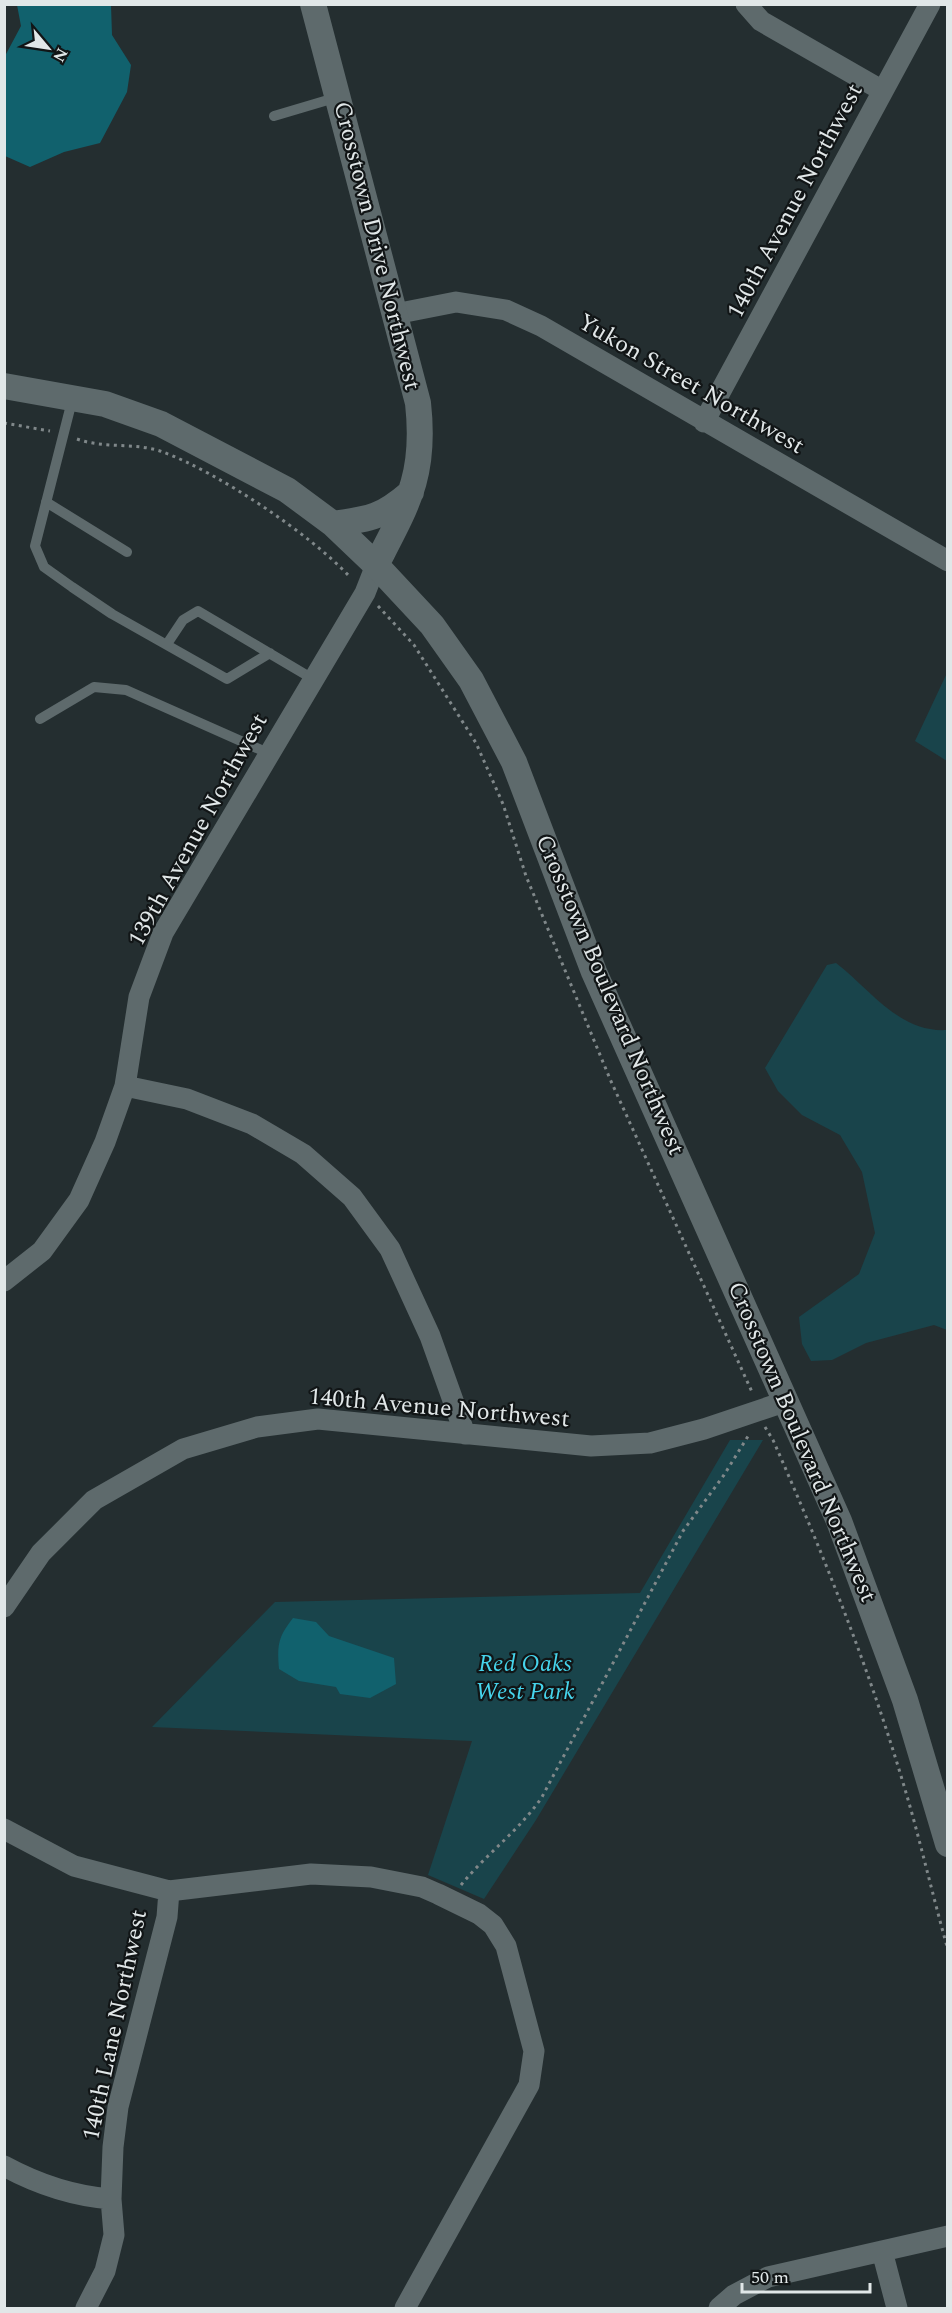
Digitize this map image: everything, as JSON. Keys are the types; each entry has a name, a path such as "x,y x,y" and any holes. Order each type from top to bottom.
{"street":[{"name":"Crosstown Drive Northwest","path":"313,4 418,403 422,437 419,466 413,490 376,565"},
{"path":"747,4 761,21 883,91"},
{"name":"140th Avenue Northwest","path":"704,422 930,4"},
{"name":"Yukon Street Northwest","path":"395,314 456,302 506,310 541,326 948,561"},
{"name":"Crosstown Boulevard Northwest","path":"4,386 105,404 178,433 287,490 333,524 376,565 448,646 495,723 529,799 602,990 787,1401 863,1580 905,1700 947,1842"},
{"path":"333,524 367,520 389,511 413,490"},
{"name":"139th Avenue Northwest","path":"4,1281 42,1251 79,1200 105,1142 125,1086 139,997 163,933 365,593 376,565"},
{"path":"125,1086 187,1099 252,1124 303,1154 352,1197 390,1249 430,1336 465,1434"},
{"name":"140th Avenue Northwest","path":"4,1607 41,1553 94,1500 183,1449 257,1427 318,1419 591,1446 650,1443 704,1429 787,1401"},
{"path":"4,1828 74,1866 169,1891 321,1875 395,1881 422,1887 450,1899 493,1924 506,1946 534,2051 529,2085 405,2308"},
{"name":"140th Lane Northwest","path":"86,2308 105,2271 114,2235 111,2199 113,2146 118,2107 167,1917 169,1891"},
{"path":"4,2166 33,2182 67,2193 111,2199"},
{"path":"719,2308 734,2295 768,2277 948,2236"},
{"path":"882,2251 897,2308"}],"lane":[{"path":"274,116 339,97"},
{"path":"73,397 35,546 44,567 112,614 227,679 270,653"},
{"path":"46,502 127,552"},
{"path":"167,645 183,620 198,611 313,679"},
{"path":"40,719 94,687 126,690 268,753"}],"path":[{"path":"4,423 63,435 91,444 162,452 183,461 272,513 341,567 414,645 462,716 476,743 503,804 526,876 610,1079 627,1112 751,1391"},
{"path":"763,1427 773,1440 814,1532 872,1689 910,1809 948,1950"},
{"path":"450,1899 483,1858 523,1824 542,1797 683,1531 754,1430"}],"green space":[{"path":"947,673 947,761 915,741"},
{"path":"836,963 900,1017 930,1029 947,1030 947,1330 934,1325 866,1343 832,1360 811,1361 802,1344 799,1317 859,1274 875,1233 862,1172 840,1135 802,1115 778,1091 765,1068 827,965"},
{"name":"Red Oaks West Park","path":"730,1440 763,1440 536,1820 484,1899 428,1875 472,1741 152,1727 275,1602 640,1593"}],"shaded area":[{"path":"17,5 111,5 112,35 131,65 127,92 100,143 64,152 30,167 5,156 5,56 21,26"},
{"path":"293,1618 316,1622 329,1636 394,1658 396,1684 370,1698 340,1694 336,1687 299,1681 279,1669 280,1642"}]}
